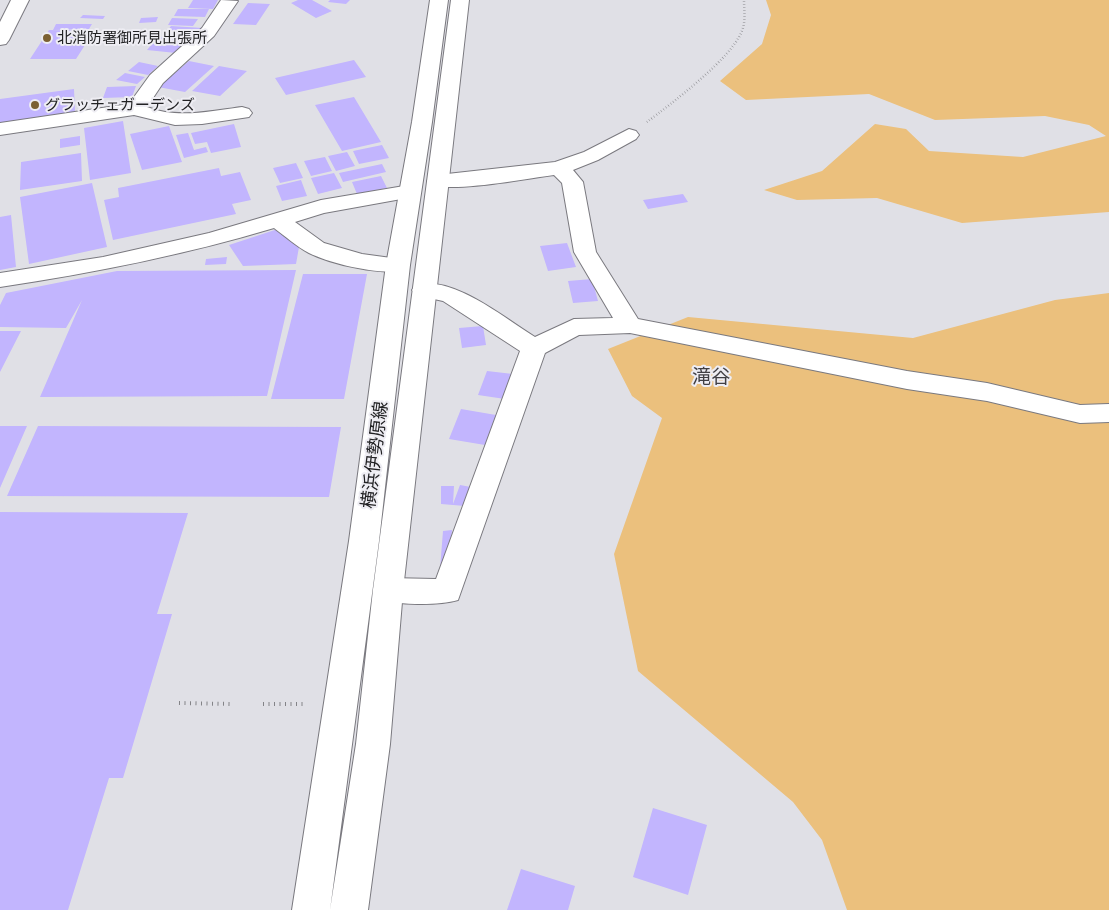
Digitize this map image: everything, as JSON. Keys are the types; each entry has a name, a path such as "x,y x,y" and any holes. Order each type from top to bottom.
{"main road":[{"path":"0,5 7,0"},
{"path":"0,40 20,0"},
{"name":"横浜伊勢原線","path":"312,910 364,542 398,265 440,0"},
{"name":"横浜伊勢原線","path":"349,910 373,744 388,590 460,0"},
{"path":"136,109 157,77 213,30 222,18 229,1"},
{"path":"0,129 136,109 153,116 185,120 242,114"},
{"path":"438,181 462,180 559,168 591,156 629,135"},
{"path":"559,168 572,182 585,252 630,325"},
{"path":"0,280 103,264 214,238 279,221 321,207 410,192"},
{"path":"279,221 316,248 360,261 398,265"},
{"path":"424,290 450,295 534,348"},
{"path":"388,590 447,591 534,348 574,327 630,325 907,380 987,392 1080,414 1109,413"}],"path":[{"path":"629,135 658,114 714,65 741,35 746,22 744,0"},
{"path":"180,704 231,704"},
{"path":"263,704 305,704"}],"shaded area":[{"path":"766,0 1109,0 1109,212 962,223 877,198 797,200 764,190 822,171 875,124 906,129 929,151 1023,157 1106,136 1089,125 1045,116 935,120 869,94 746,100 720,81 762,44 771,15"},
{"path":"1109,293 1109,910 847,910 822,840 793,802 638,671 614,554 662,418 632,396 608,349 688,317 913,338 1055,300"}],"building":[{"path":"193,0 218,0 213,9 188,8"},
{"path":"298,0 312,0 332,11 316,18 291,3"},
{"path":"330,0 350,0 346,4 328,2"},
{"path":"248,3 270,4 256,25 233,24"},
{"path":"178,9 209,9 205,17 174,16"},
{"path":"83,15 105,16 103,19 80,18"},
{"path":"158,17 156,22 139,23 141,18"},
{"path":"172,18 198,19 193,26 168,25"},
{"path":"56,24 92,24 89,29 53,30"},
{"path":"171,26 203,28 200,33 167,31"},
{"path":"49,30 94,31 76,59 30,59"},
{"path":"158,37 187,40 176,53 147,50"},
{"path":"354,60 366,77 286,95 275,78"},
{"path":"189,61 214,66 185,92 158,87"},
{"path":"139,62 158,66 148,75 128,71"},
{"path":"219,66 247,71 220,96 192,91"},
{"path":"125,73 145,77 137,84 116,80"},
{"path":"136,86 132,97 103,98 107,87"},
{"path":"74,89 75,112 0,123 0,99"},
{"path":"354,97 381,142 342,151 315,105"},
{"path":"123,121 131,173 90,180 84,128"},
{"path":"234,124 241,147 211,153 207,142 195,144 191,133"},
{"path":"169,126 182,162 142,170 130,134"},
{"path":"188,133 194,150 206,147 208,152 184,158 176,135"},
{"path":"80,136 80,145 60,148 60,139"},
{"path":"382,145 389,158 359,164 353,151"},
{"path":"347,152 355,166 336,171 328,156"},
{"path":"81,153 82,181 20,190 21,162"},
{"path":"325,157 332,171 311,176 304,161"},
{"path":"296,163 303,178 280,183 273,168"},
{"path":"382,164 386,172 343,182 339,173"},
{"path":"219,168 221,176 240,172 251,200 232,204 236,214 113,240 104,200 119,197 118,188"},
{"path":"334,173 342,188 318,194 311,178"},
{"path":"381,176 387,188 357,194 352,182"},
{"path":"301,180 307,196 282,201 276,186"},
{"path":"92,183 107,247 29,264 20,197"},
{"path":"683,194 688,202 648,209 643,200"},
{"path":"11,215 16,267 0,270 0,217"},
{"path":"284,227 299,247 296,264 243,266 229,245"},
{"path":"567,243 576,267 548,271 540,246"},
{"path":"227,257 226,264 205,265 206,259"},
{"path":"296,270 267,396 40,397 82,300 66,328 0,327 0,305 6,293 117,271"},
{"path":"303,274 367,274 344,399 271,399"},
{"path":"592,279 598,301 573,303 568,281"},
{"path":"483,326 486,345 462,348 459,328"},
{"path":"0,331 21,331 0,372"},
{"path":"487,371 513,374 505,399 478,395"},
{"path":"461,409 496,415 485,445 449,439"},
{"path":"0,426 27,426 0,488"},
{"path":"38,426 341,427 329,497 7,496"},
{"path":"460,485 471,487 465,506 441,504 441,486 454,486 453,504"},
{"path":"0,512 188,513 157,614 172,614 123,778 109,778 68,910 0,910"},
{"path":"452,530 449,569 440,569 443,531"},
{"path":"653,808 707,825 688,895 633,877"},
{"path":"521,869 575,886 568,910 507,910"}],"place":[{"name":"北消防署御所見出張所","path":"47,38"},
{"name":"グラッチェガーデンズ","path":"35,105"}],"district":[{"name":"滝谷","path":"711,377"}]}
